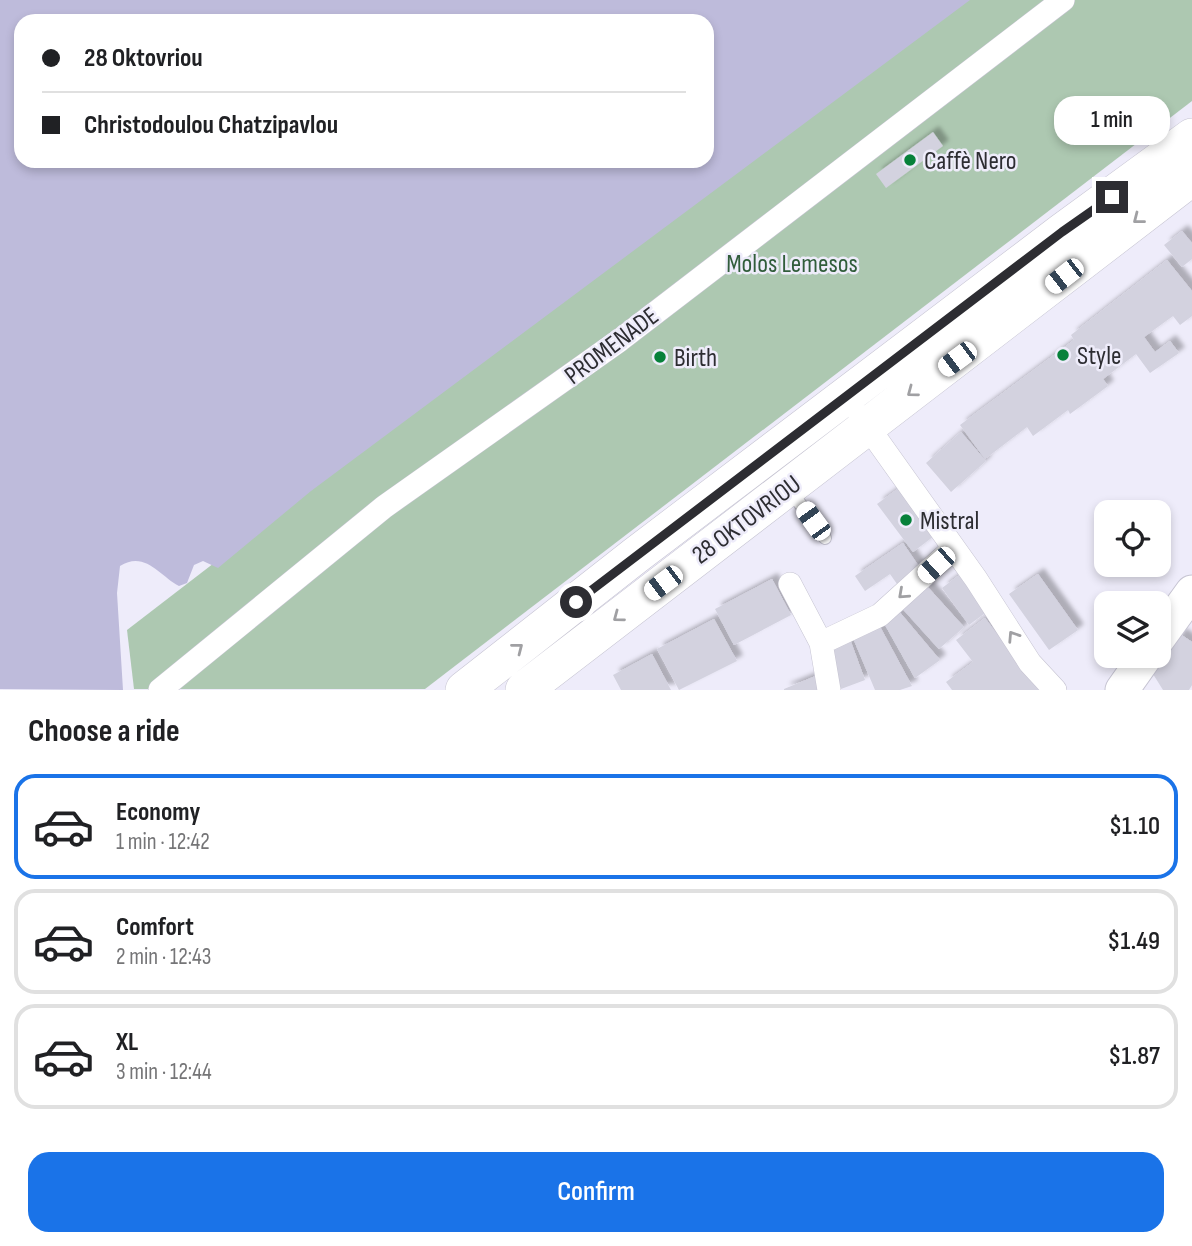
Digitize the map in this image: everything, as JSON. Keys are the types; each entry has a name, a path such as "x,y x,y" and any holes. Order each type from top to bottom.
{"main road":[{"name":"28 OKTOVRIOU","path":"464,690 847,396 1192,137"},
{"name":"28 OKTOVRIOU","path":"524,690 1192,177"}],"street":[{"name":"PROMENADE","path":"160,690 384,508 620,340 1063,0"},
{"path":"847,396 954,548 1030,663 1055,690"},
{"path":"821,643 880,615 954,548"},
{"path":"790,584 821,643 829,690"},
{"path":"1171,621 1192,592"},
{"path":"1122,690 1138,668"}],"lane":[{"path":"788,487 825,538"}],"green space":[{"name":"Molos Lemesos","path":"946,0 1192,0 1192,101 425,689 134,689 127,630"}],"shaded area":[{"path":"0,0 970,0 311,491 218,568 203,561 194,565 187,583 179,586 145,563 137,561 120,566 117,593 123,690 0,689"}],"building":[{"name":"Caffè Nero","path":"933,132 943,146 886,188 876,174"},
{"path":"1182,231 1192,243 1192,259 1182,267 1164,245"},
{"path":"1167,260 1192,291 1192,316 1180,325 1173,316 1144,337 1155,352 1170,341 1179,353 1150,373 1136,354 1103,379 1108,386 1070,414 1068,410 1033,436 1027,427 985,459 960,425 1074,340 1071,335"},
{"path":"961,432 986,461 951,492 926,463"},
{"name":"Mistral","path":"899,488 934,536 913,552 877,504"},
{"path":"903,543 920,568 897,584 890,574 865,591 855,576"},
{"path":"962,573 989,610 969,625 942,588"},
{"path":"1038,574 1078,630 1049,650 1009,594"},
{"path":"772,579 791,615 734,645 715,609"},
{"path":"925,584 964,627 939,649 900,606"},
{"path":"897,609 940,660 915,678 884,623"},
{"path":"985,618 1039,690 952,690 946,682 973,662 956,640"},
{"path":"714,619 737,661 679,690 657,649"},
{"path":"878,623 912,686 900,690 875,690 853,638"},
{"path":"1180,634 1192,642 1192,685 1189,690 1163,690 1153,674 1157,668 1171,668 1171,647"},
{"path":"851,642 865,680 841,689 828,651"},
{"path":"652,654 671,690 621,690 613,675"},
{"path":"818,675 822,690 784,690 784,689"}],"place":[{"name":"Caffè Nero","path":"910,160"},
{"name":"Style","path":"1063,355"},
{"name":"Birth","path":"660,357"},
{"name":"Mistral","path":"906,520"}],"route":[{"path":"576,602 1062,232 1112,197"}]}
